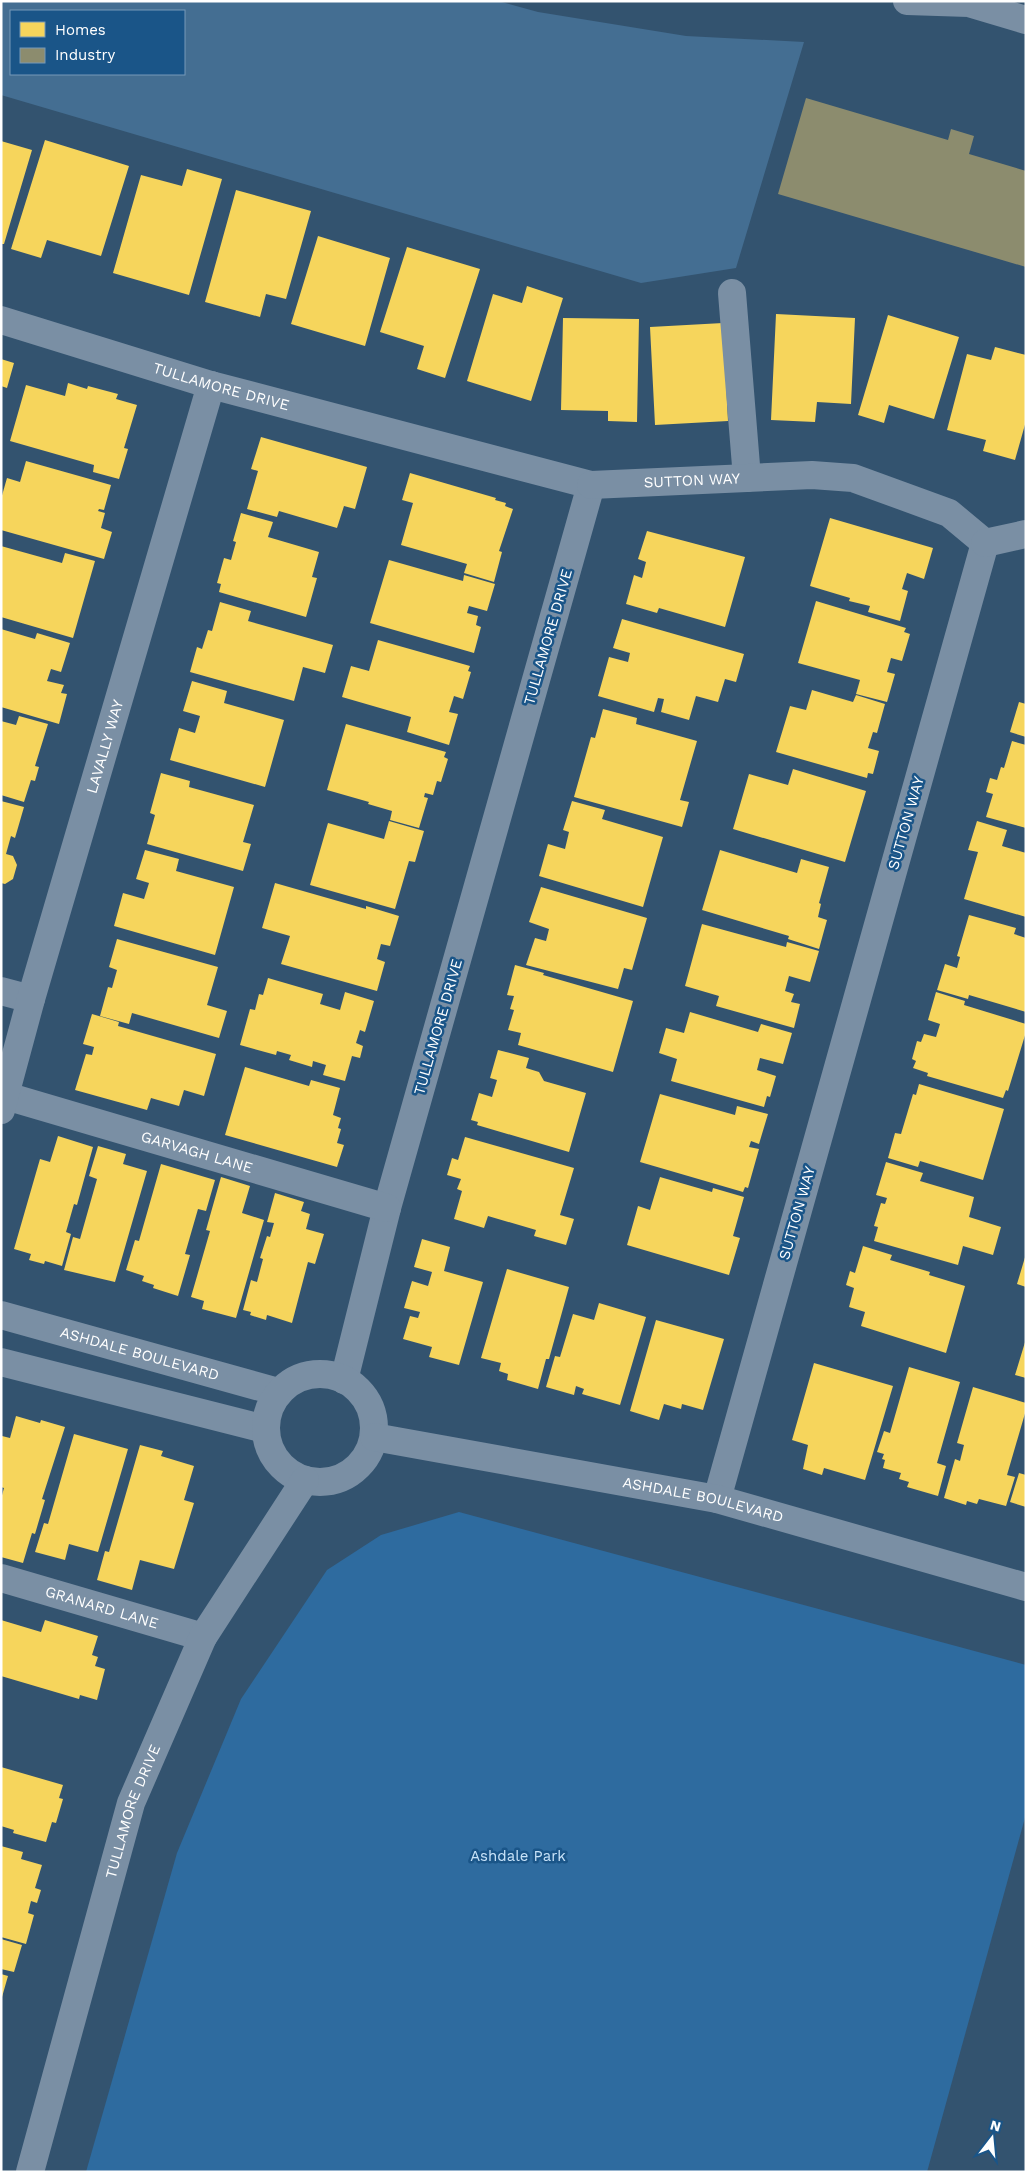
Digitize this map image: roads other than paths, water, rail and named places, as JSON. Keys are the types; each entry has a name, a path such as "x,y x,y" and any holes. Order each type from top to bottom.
{"street":[{"path":"907,1 969,3 1026,20"},
{"path":"732,293 747,478"},
{"name":"TULLAMORE DRIVE","path":"1,320 211,385 591,485 387,1208 344,1380"},
{"name":"LAVALLY WAY","path":"4,1103 31,999 211,385"},
{"name":"SUTTON WAY","path":"591,485 812,475 853,478 949,513 985,543 717,1499"},
{"path":"985,543 1026,534"},
{"path":"1,991 31,999"},
{"name":"GARVAGH LANE","path":"4,1103 387,1208"},
{"name":"ASHDALE BOULEVARD","path":"1,1315 278,1392"},
{"path":"1,1362 265,1429"},
{"path":"311,1374 330,1375 344,1380 360,1391 370,1407 374,1425 374,1437 368,1455 356,1469 339,1479 320,1483 305,1480 288,1472 275,1459 266,1442 265,1429 268,1410 278,1392 293,1380 311,1374"},
{"name":"ASHDALE BOULEVARD","path":"374,1437 717,1499 1026,1587"},
{"name":"TULLAMORE DRIVE","path":"30,2172 131,1803 203,1637 305,1480"},
{"name":"GRANARD LANE","path":"1,1578 203,1637"}],"park label":[{"name":"Ashdale Park","path":"518,1856"}]}
